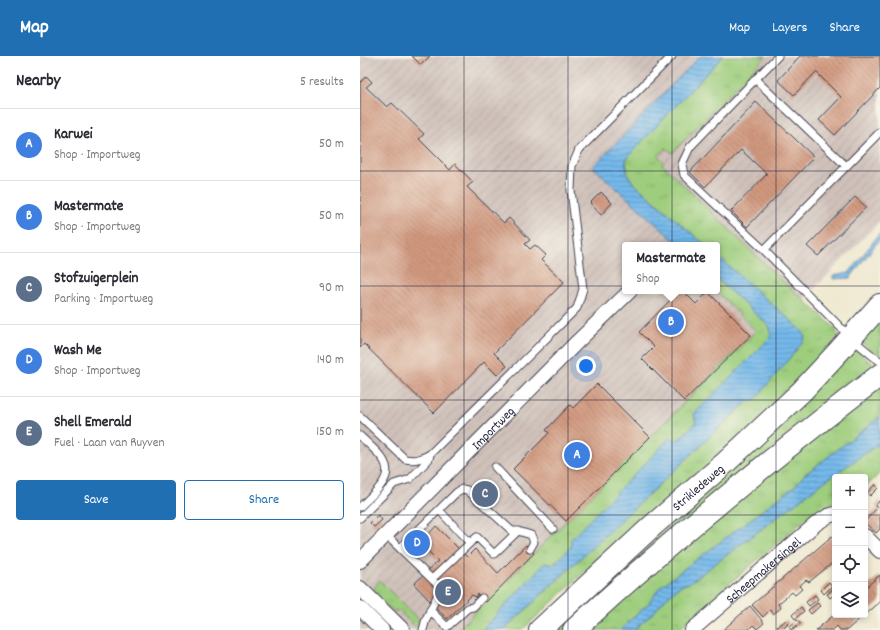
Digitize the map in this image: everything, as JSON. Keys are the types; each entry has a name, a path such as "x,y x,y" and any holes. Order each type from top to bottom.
{"main road":[{"name":"Strikledeweg","path":"540,630 651,527 725,463 815,378 880,305"},
{"name":"Strikledeweg","path":"574,630 639,570 730,494 880,375"}],"street":[{"name":"Importweg","path":"360,561 625,294"},
{"name":"Scheepmakersingel","path":"692,630 818,523 832,515"},
{"path":"868,539 880,551"},
{"path":"360,588 403,630"},
{"path":"360,608 382,630"}],"lane":[{"path":"360,416 405,459 413,461 423,459 430,454 576,308 583,289 571,190 572,166 579,150 672,56"},
{"path":"778,56 690,147 682,164 684,175 764,250 851,338 880,361"},
{"path":"756,79 846,166"},
{"path":"764,250 880,132"},
{"path":"360,436 363,442 384,460 387,468 386,478 382,485 360,507"},
{"path":"360,518 394,484 410,479 429,459 430,454"},
{"path":"495,467 553,529"},
{"path":"400,548 457,492 462,489 467,490 512,531 518,531 531,535 534,542 530,549"},
{"path":"439,510 470,543"},
{"path":"432,580 477,537 494,554 518,531"},
{"path":"386,535 441,588 426,619 423,630"},
{"path":"430,610 447,627 468,608 473,607 482,598"}],"shaded area":[{"path":"360,56 880,56 880,221 701,406 472,630 360,630"}],"green space":[{"path":"723,56 766,56 672,153 666,148 658,156 664,162 662,164 778,277 832,325 836,330 838,338 759,424 636,529 605,553 522,630 504,630 747,402 804,341 805,335 798,327 720,259 720,242 702,242 633,183 628,175 626,160"},
{"path":"720,282 769,326 771,332 770,338 694,414 696,423 678,440 669,438 553,565 545,563 482,630 458,630 756,331 719,294"},
{"path":"880,314 880,357 859,340"},
{"path":"853,347 870,362 880,365 565,630 557,630 651,544 694,497"},
{"path":"880,384 880,417 803,476 795,486 660,587 649,603 620,630 584,630 632,586"},
{"path":"880,443 880,473 868,485 868,474 835,474"},
{"path":"832,476 832,503 823,510 820,507 735,579 678,630 634,630 681,585 687,584 695,579"},
{"path":"379,580 419,620 415,627 399,611 394,611 371,594"}],"water":[{"path":"700,56 723,56 626,160 628,175 633,183 702,242 676,242 593,167"},
{"path":"880,233 880,239 850,278 833,279 833,276 849,273"},
{"path":"720,259 798,327 805,335 804,341 754,401 747,402 739,409 505,629 482,630 545,563 553,565 571,547 571,539 670,438 679,440 696,423 694,414 770,338 771,332 769,326 720,282"},
{"path":"880,417 880,443 835,474 832,474 832,476 695,579 687,584 681,585 634,630 620,630 649,603 660,587 795,486 803,476"}],"building":[{"path":"412,56 430,56 421,65"},
{"path":"800,56 880,56 880,88 835,135 819,120 841,97 816,72 794,95 778,80"},
{"path":"366,76 372,82 366,87 387,107 392,103 424,134 419,139 450,170 455,164 473,182 467,187 504,223 509,218 530,240 525,244 530,249 535,245 546,255 541,260 564,282 494,353 507,366 497,375 484,362 434,413 364,344 360,348 360,81 361,82"},
{"path":"756,102 814,157 747,227 731,211 767,174 741,150 705,187 690,172"},
{"path":"601,192 612,203 601,215 590,203"},
{"path":"855,197 866,207 818,256 807,246"},
{"path":"676,294 686,294 696,304 706,294 710,294 751,335 684,401 642,359 654,347 639,332"},
{"path":"597,384 650,437 566,521 513,469 549,433 546,430 570,405 573,408"},
{"path":"875,484 878,488 870,496 868,492"},
{"path":"880,500 880,529 876,533 868,526 868,518 877,508 875,506"},
{"path":"378,515 382,520 374,527 370,523"},
{"path":"436,526 467,557 475,549 498,573 526,545 534,553 486,602 478,594 476,597 472,595 447,619 414,584 438,561 415,538 423,530 428,535"},
{"path":"832,536 832,563 809,582 806,580 799,586 802,589 795,595 792,592 778,604 781,608 773,614 770,610 763,617 752,605"},
{"path":"880,575 880,602 868,612 868,585"},
{"path":"829,582 832,586 824,594 821,590"},
{"path":"832,590 832,596 830,598 827,594"},
{"path":"815,595 818,599 809,606 806,602"},
{"path":"817,603 820,606 811,614 808,610"},
{"path":"750,606 764,623 757,629 753,625 748,630 723,630"},
{"path":"801,607 804,611 795,619 792,615"},
{"path":"832,617 832,618 861,618 847,630 840,630 837,626 833,630 816,630"},
{"path":"786,620 789,623 782,630 780,630 777,627"},
{"path":"797,620 801,623 791,630 789,627"}],"place":[{"name":"Mastermate","path":"671,322"},
{"name":"Karwei","path":"577,455"},
{"name":"Stofzuigerplein","path":"485,494"},
{"name":"Wash Me","path":"417,543"},
{"name":"Shell Emerald","path":"448,592"}]}
